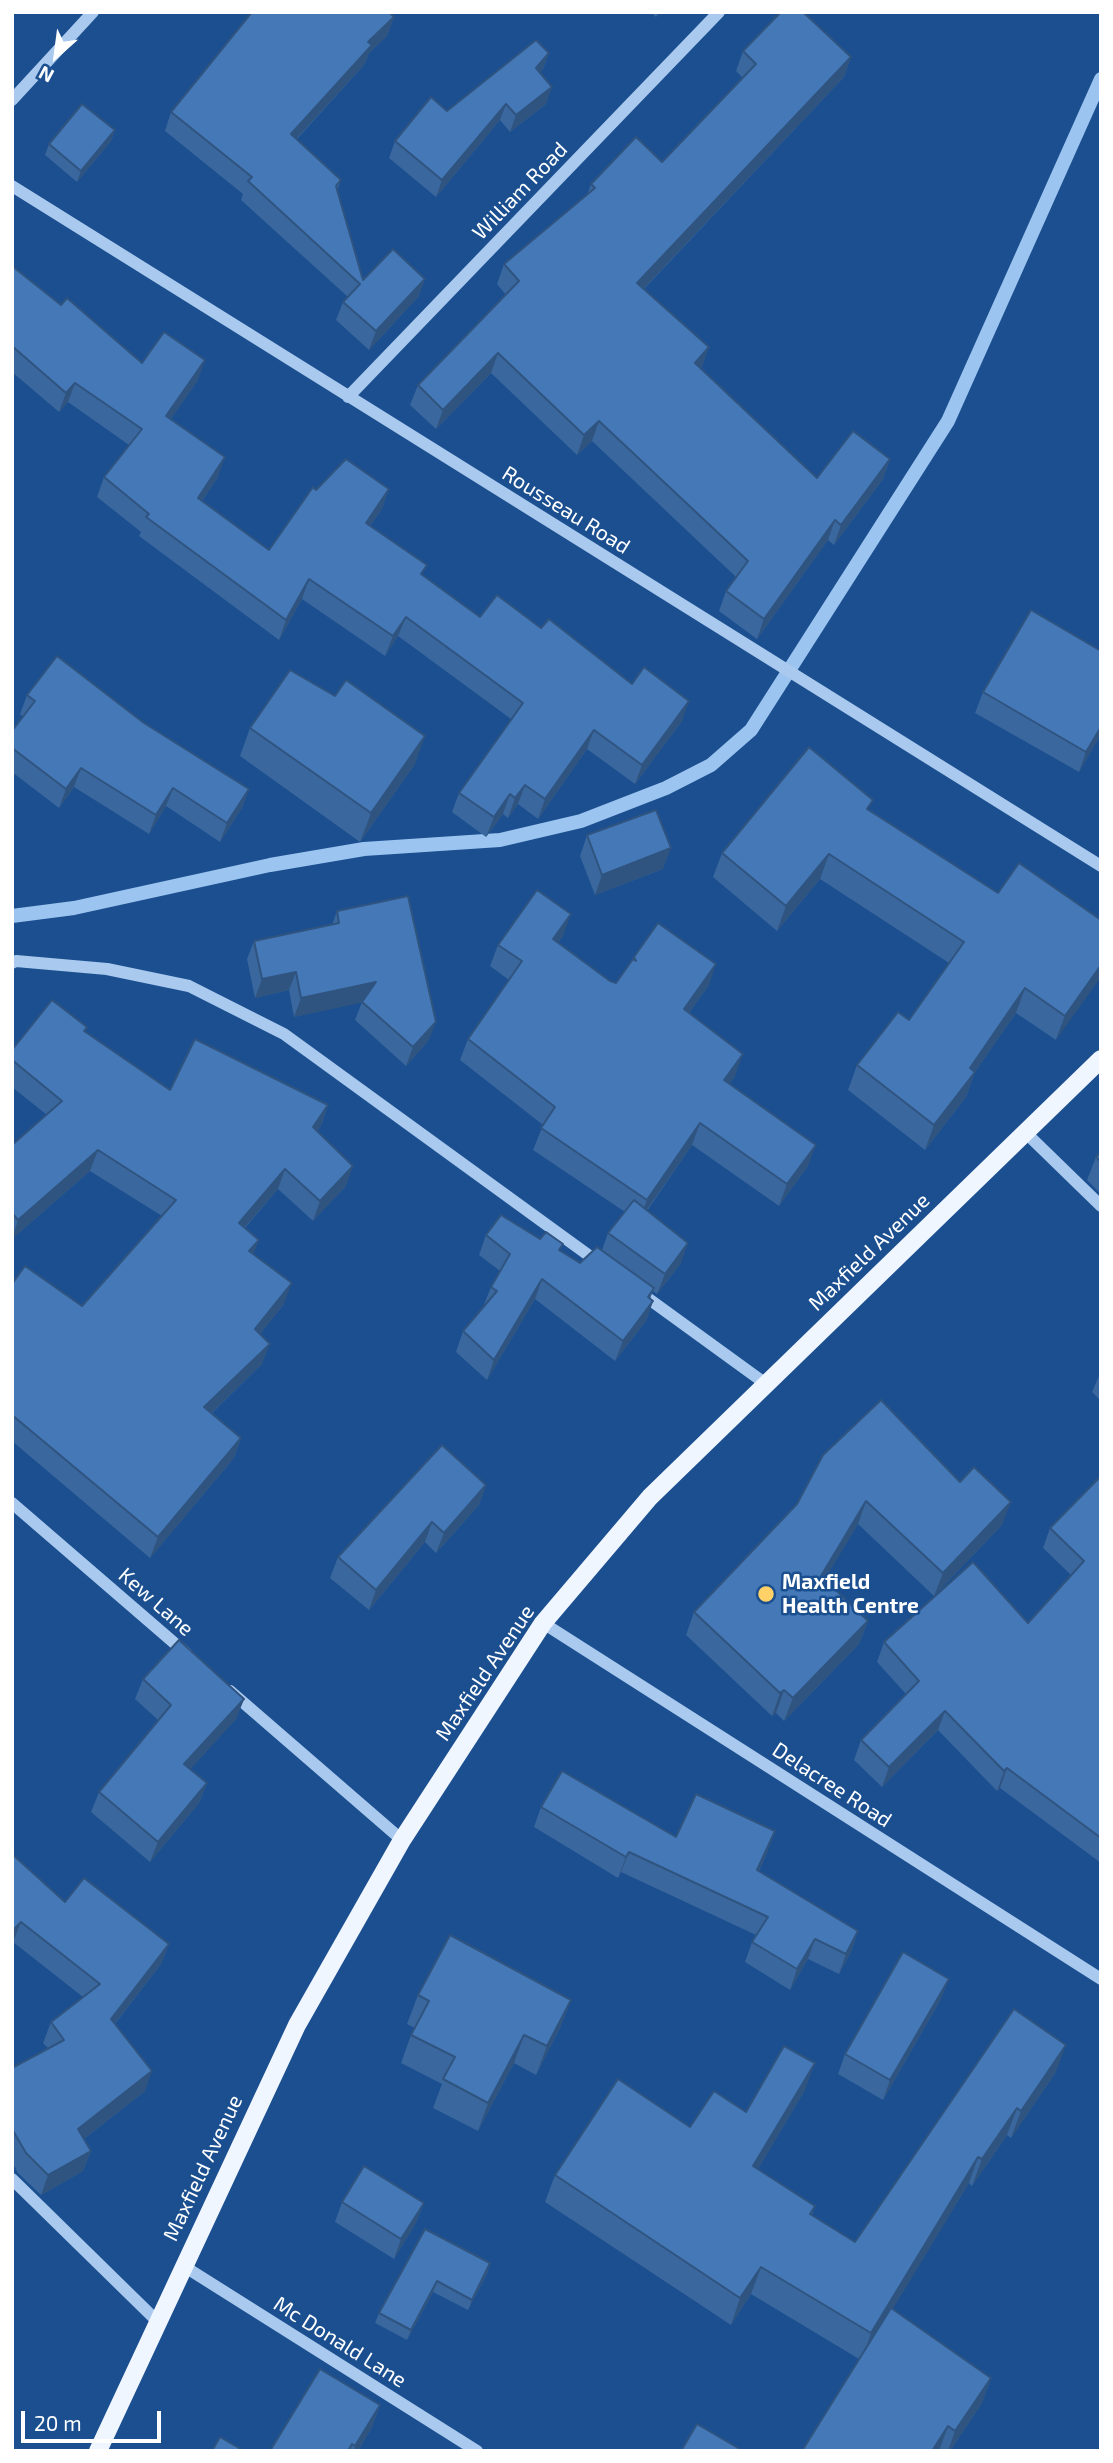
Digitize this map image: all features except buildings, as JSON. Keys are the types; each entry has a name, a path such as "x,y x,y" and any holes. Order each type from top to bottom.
{"main road":[{"name":"Maxfield Avenue","path":"98,2451 296,2025 402,1840 543,1623 650,1497 1101,1059"}],"street":[{"path":"12,100 93,12"},
{"name":"William Road","path":"348,397 719,12"},
{"name":"Rousseau Road","path":"12,186 1101,866"},
{"path":"12,963 16,961 107,969 189,986 284,1034 609,1270"},
{"path":"1025,1132 1101,1206"},
{"path":"632,1286 766,1384"},
{"name":"Kew Lane","path":"12,1503 202,1667"},
{"name":"Delacree Road","path":"543,1623 1101,1979"},
{"path":"223,1685 402,1840"},
{"path":"12,2179 157,2321"},
{"name":"Mc Donald Lane","path":"182,2266 477,2451"}],"waterway":[{"path":"12,916 74,908 270,865 364,849 500,840 581,821 666,788 711,765 751,730 948,421 1101,79"}],"place":[{"name":"Maxfield Health Centre","path":"766,1594"}]}
